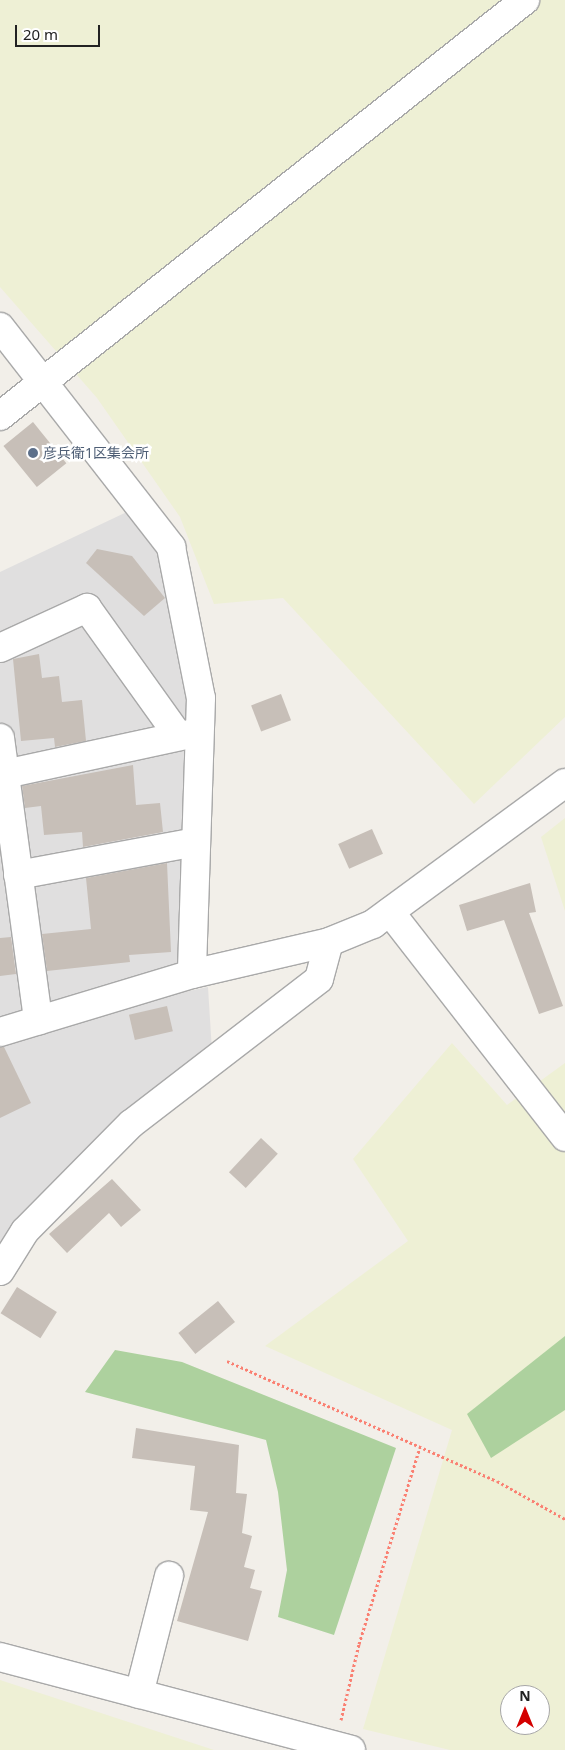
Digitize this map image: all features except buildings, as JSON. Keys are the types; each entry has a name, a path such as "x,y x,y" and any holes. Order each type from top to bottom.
{"street":[{"path":"0,416 525,0"},
{"path":"0,327 171,547 201,698 189,734 196,842 192,974"},
{"path":"0,648 87,608 189,734"},
{"path":"5,774 189,734"},
{"path":"0,738 38,1020"},
{"path":"0,1032 192,974 329,942 373,924 565,783"},
{"path":"18,875 196,842"},
{"path":"390,912 565,1136"},
{"path":"0,1271 25,1231 131,1124 319,979 329,942"},
{"path":"139,1694 169,1576"},
{"path":"0,1657 343,1748"}],"path":[{"path":"226,1361 497,1481 565,1518"},
{"path":"343,1748 359,1644 420,1447"}],"shaded area":[{"path":"131,510 163,552 190,683 184,992 208,987 212,1051 0,1255 0,572"}],"green space":[{"path":"0,0 565,0 565,717 474,804 283,598 214,604 180,517 97,398 0,287"},
{"path":"565,818 565,911 541,837"},
{"path":"452,1043 507,1105 565,1063 565,1750 450,1750 363,1729 452,1430 265,1346 408,1241 353,1159"},
{"path":"565,1336 565,1410 491,1458 467,1414"},
{"path":"115,1350 182,1362 396,1448 334,1635 278,1617 287,1570 278,1492 266,1440 85,1392"},
{"path":"0,1680 211,1749 214,1750 0,1750"}],"place":[{"name":"彦兵衛1区集会所","path":"33,453"}]}
